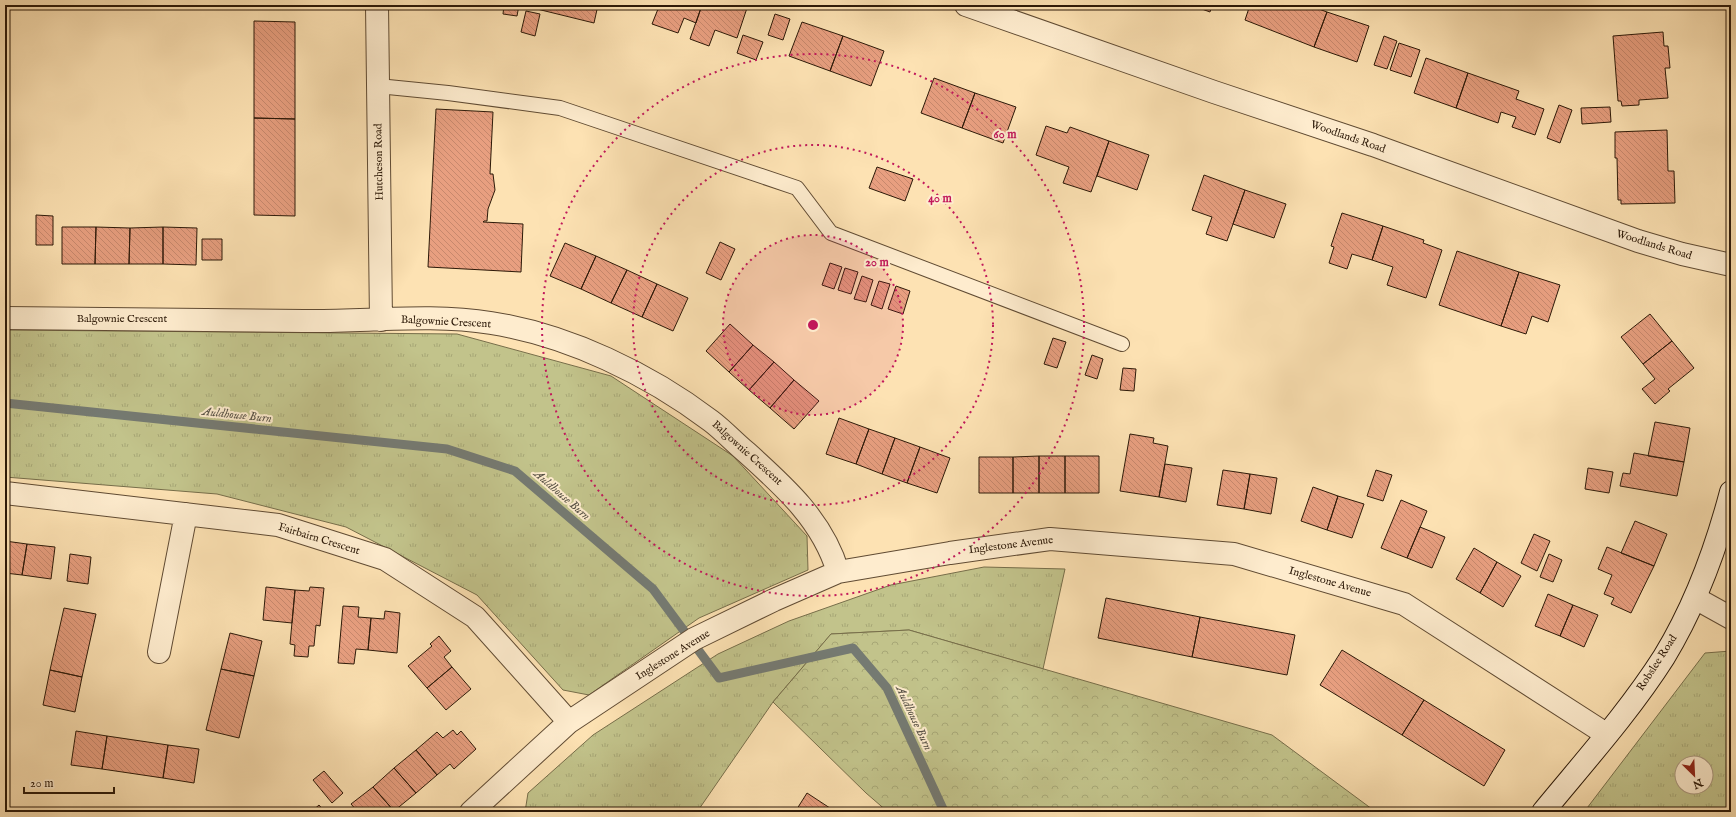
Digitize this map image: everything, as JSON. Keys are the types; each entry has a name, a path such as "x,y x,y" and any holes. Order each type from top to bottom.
{"street":[{"name":"Hutcheson Road","path":"377,5 381,320"},
{"name":"Woodlands Road","path":"966,5 1214,92 1373,145 1638,242 1731,265"},
{"name":"Balgownie Crescent","path":"5,318 311,321 439,319 490,323 572,344 615,363 669,393 712,421 789,490 820,530 833,553 838,572"},
{"name":"Robslee Road","path":"1543,812 1606,734 1664,657 1695,598 1719,537 1731,492"},
{"name":"Fairbairn Crescent","path":"5,493 278,525 385,559 475,616 569,722"},
{"path":"159,652 186,514"},
{"name":"Inglestone Avenue","path":"481,809 569,722 694,639 774,600 838,572 950,553 1050,539 1234,554 1404,604 1606,734"},
{"path":"1695,598 1731,618"}],"lane":[{"path":"378,86 448,92 560,108 797,188 831,233 1122,344"}],"green space":[{"path":"5,330 457,334 611,376 733,456 807,536 808,570 699,618 589,695 563,690 477,595 346,527 217,494 5,477"},
{"path":"984,567 1065,569 1043,669 909,630 831,634 773,702 697,812 525,812 528,793 593,735 718,654 789,621 891,585"},
{"path":"909,630 1272,735 1376,812 888,812 866,793 773,702 831,634"},
{"path":"1731,651 1731,812 1584,812 1705,653"}],"building":[{"path":"504,5 519,5 517,16 503,14"},
{"path":"538,5 598,5 594,23 537,9"},
{"path":"646,5 702,5 696,23 684,18 678,33 652,24 658,9"},
{"path":"702,5 748,5 737,38 715,30 709,46 690,39"},
{"path":"1191,5 1212,5 1210,12"},
{"path":"1250,5 1308,5 1327,12 1314,47 1245,20"},
{"path":"1611,5 1663,5 1611,9"},
{"path":"526,11 540,14 535,36 521,32"},
{"path":"1327,12 1369,26 1357,62 1314,47"},
{"path":"775,14 790,19 783,40 768,35"},
{"path":"254,21 295,22 295,119 254,118"},
{"path":"802,22 843,36 830,71 789,56"},
{"path":"1663,32 1664,46 1668,46 1670,68 1665,68 1668,98 1639,100 1639,105 1622,106 1621,101 1618,101 1613,36"},
{"path":"743,35 763,42 756,60 737,53"},
{"path":"843,36 884,51 871,86 830,71"},
{"path":"1384,36 1397,41 1387,69 1374,65"},
{"path":"1399,43 1420,50 1411,77 1390,70"},
{"path":"1426,58 1468,73 1456,108 1414,93"},
{"path":"1468,73 1519,91 1516,99 1544,109 1535,135 1512,127 1516,117 1501,112 1498,123 1456,108"},
{"path":"934,78 975,93 962,128 921,113"},
{"path":"975,93 1016,107 1003,143 962,128"},
{"path":"1559,105 1572,110 1560,143 1547,138"},
{"path":"1610,107 1611,122 1582,124 1581,108"},
{"path":"436,109 493,112 490,174 493,174 495,190 488,209 487,221 483,222 523,224 521,272 428,267"},
{"path":"254,118 295,119 295,216 254,215"},
{"path":"1046,126 1067,133 1070,127 1109,141 1091,192 1063,183 1069,167 1036,155"},
{"path":"1667,130 1668,171 1674,171 1675,203 1621,204 1621,200 1618,200 1615,132"},
{"path":"1109,141 1149,155 1137,190 1097,176"},
{"path":"877,167 913,179 905,201 869,188"},
{"path":"1204,175 1245,190 1227,241 1206,234 1212,217 1192,210"},
{"path":"1245,190 1286,204 1274,238 1233,224"},
{"path":"1342,213 1383,226 1372,260 1352,254 1347,269 1329,263 1334,247 1331,246"},
{"path":"36,215 53,216 53,245 36,245"},
{"path":"1383,226 1424,240 1423,243 1442,250 1426,298 1387,285 1393,267 1372,260"},
{"path":"62,227 96,227 95,264 62,264"},
{"path":"96,227 130,228 129,264 95,264"},
{"path":"163,227 197,228 196,265 163,264"},
{"path":"163,227 163,264 129,264 130,228"},
{"path":"202,239 222,239 222,260 202,260"},
{"path":"720,242 735,249 721,280 706,273"},
{"path":"565,243 596,256 581,289 550,276"},
{"path":"1457,251 1519,272 1501,326 1439,305"},
{"path":"596,256 627,270 611,303 581,289"},
{"path":"830,263 842,267 834,289 822,285"},
{"path":"845,268 858,272 851,294 838,290"},
{"path":"627,270 657,284 642,317 611,303"},
{"path":"1519,272 1560,285 1548,322 1532,316 1526,334 1501,326"},
{"path":"862,276 873,280 866,302 854,299"},
{"path":"879,281 890,284 882,309 871,305"},
{"path":"657,284 688,298 673,331 642,317"},
{"path":"896,286 910,291 903,314 888,309"},
{"path":"1650,314 1672,341 1643,364 1621,337"},
{"path":"730,324 753,345 729,372 706,351"},
{"path":"1053,338 1066,342 1057,368 1044,364"},
{"path":"1672,341 1694,368 1668,389 1670,391 1655,404 1642,389 1655,379 1643,364"},
{"path":"753,345 774,362 749,390 729,372"},
{"path":"1092,355 1103,359 1097,379 1085,375"},
{"path":"774,362 794,380 770,408 749,390"},
{"path":"1123,368 1136,369 1134,391 1120,390"},
{"path":"794,380 819,401 794,429 770,408"},
{"path":"839,418 869,429 856,464 826,454"},
{"path":"1655,422 1690,428 1684,462 1648,456"},
{"path":"869,429 895,438 882,474 856,464"},
{"path":"1130,434 1154,438 1153,443 1168,446 1159,497 1120,491"},
{"path":"895,438 920,447 907,483 882,474"},
{"path":"920,447 950,458 937,493 907,483"},
{"path":"1634,453 1684,462 1677,496 1620,486 1623,473 1630,474"},
{"path":"1039,456 1039,493 1013,493 1013,457"},
{"path":"1039,456 1065,456 1065,493 1039,493"},
{"path":"1065,456 1099,456 1099,493 1065,493"},
{"path":"979,457 1013,457 1013,493 979,493"},
{"path":"1165,464 1192,468 1186,502 1159,497"},
{"path":"1588,468 1613,472 1609,493 1585,489"},
{"path":"1223,470 1250,474 1244,509 1217,505"},
{"path":"1376,470 1392,475 1383,501 1367,496"},
{"path":"1250,474 1277,478 1271,514 1244,509"},
{"path":"1313,487 1338,496 1327,530 1301,521"},
{"path":"1338,496 1364,504 1352,538 1327,530"},
{"path":"1401,500 1427,511 1407,558 1381,548"},
{"path":"1635,521 1667,534 1654,566 1621,553"},
{"path":"1420,527 1445,537 1432,568 1407,558"},
{"path":"1534,534 1550,541 1537,571 1521,563"},
{"path":"5,541 27,544 22,575 5,573"},
{"path":"27,544 55,547 51,579 22,575"},
{"path":"1607,547 1654,566 1631,613 1611,604 1614,598 1604,594 1612,575 1598,569"},
{"path":"1474,548 1497,562 1480,593 1456,579"},
{"path":"70,554 91,557 88,584 67,581"},
{"path":"1549,554 1562,560 1553,582 1540,577"},
{"path":"1497,562 1521,576 1503,607 1480,593"},
{"path":"266,587 295,590 292,623 263,620"},
{"path":"310,587 324,588 320,626 316,625 314,646 309,646 308,657 294,656 295,645 290,644 295,590 309,591"},
{"path":"1548,594 1573,605 1560,636 1535,626"},
{"path":"1106,598 1200,617 1192,657 1098,638"},
{"path":"1573,605 1598,615 1584,647 1560,636"},
{"path":"343,606 359,607 358,617 371,618 368,650 356,649 354,664 338,663"},
{"path":"64,608 96,614 82,677 50,670"},
{"path":"385,611 400,613 397,653 368,650 371,618 384,619"},
{"path":"1200,617 1295,635 1287,675 1192,657"},
{"path":"230,633 262,641 254,676 221,669"},
{"path":"439,636 451,651 444,657 452,667 427,688 408,666 432,646 430,644"},
{"path":"1342,650 1424,700 1402,735 1320,685"},
{"path":"452,667 471,689 446,710 427,688"},
{"path":"221,669 254,676 239,738 206,730"},
{"path":"50,670 82,677 75,712 43,705"},
{"path":"1424,700 1505,750 1484,786 1402,735"},
{"path":"453,730 457,735 461,731 476,749 454,769 450,764 437,775 416,750 437,732 443,738"},
{"path":"76,731 107,736 102,769 71,765"},
{"path":"107,736 168,745 163,778 102,769"},
{"path":"168,745 199,749 194,783 163,778"},
{"path":"416,750 437,775 416,793 394,768"},
{"path":"394,768 416,793 394,811 373,787"},
{"path":"324,771 343,793 332,803 313,780"},
{"path":"373,787 394,811 393,812 358,812 351,804"},
{"path":"807,793 836,812 795,812"},
{"path":"319,805 325,812 311,812"}],"waterway":[{"name":"Auldhouse Burn","path":"5,403 447,449 515,471 653,589 719,678 853,648 887,688 943,809 946,812"}]}
